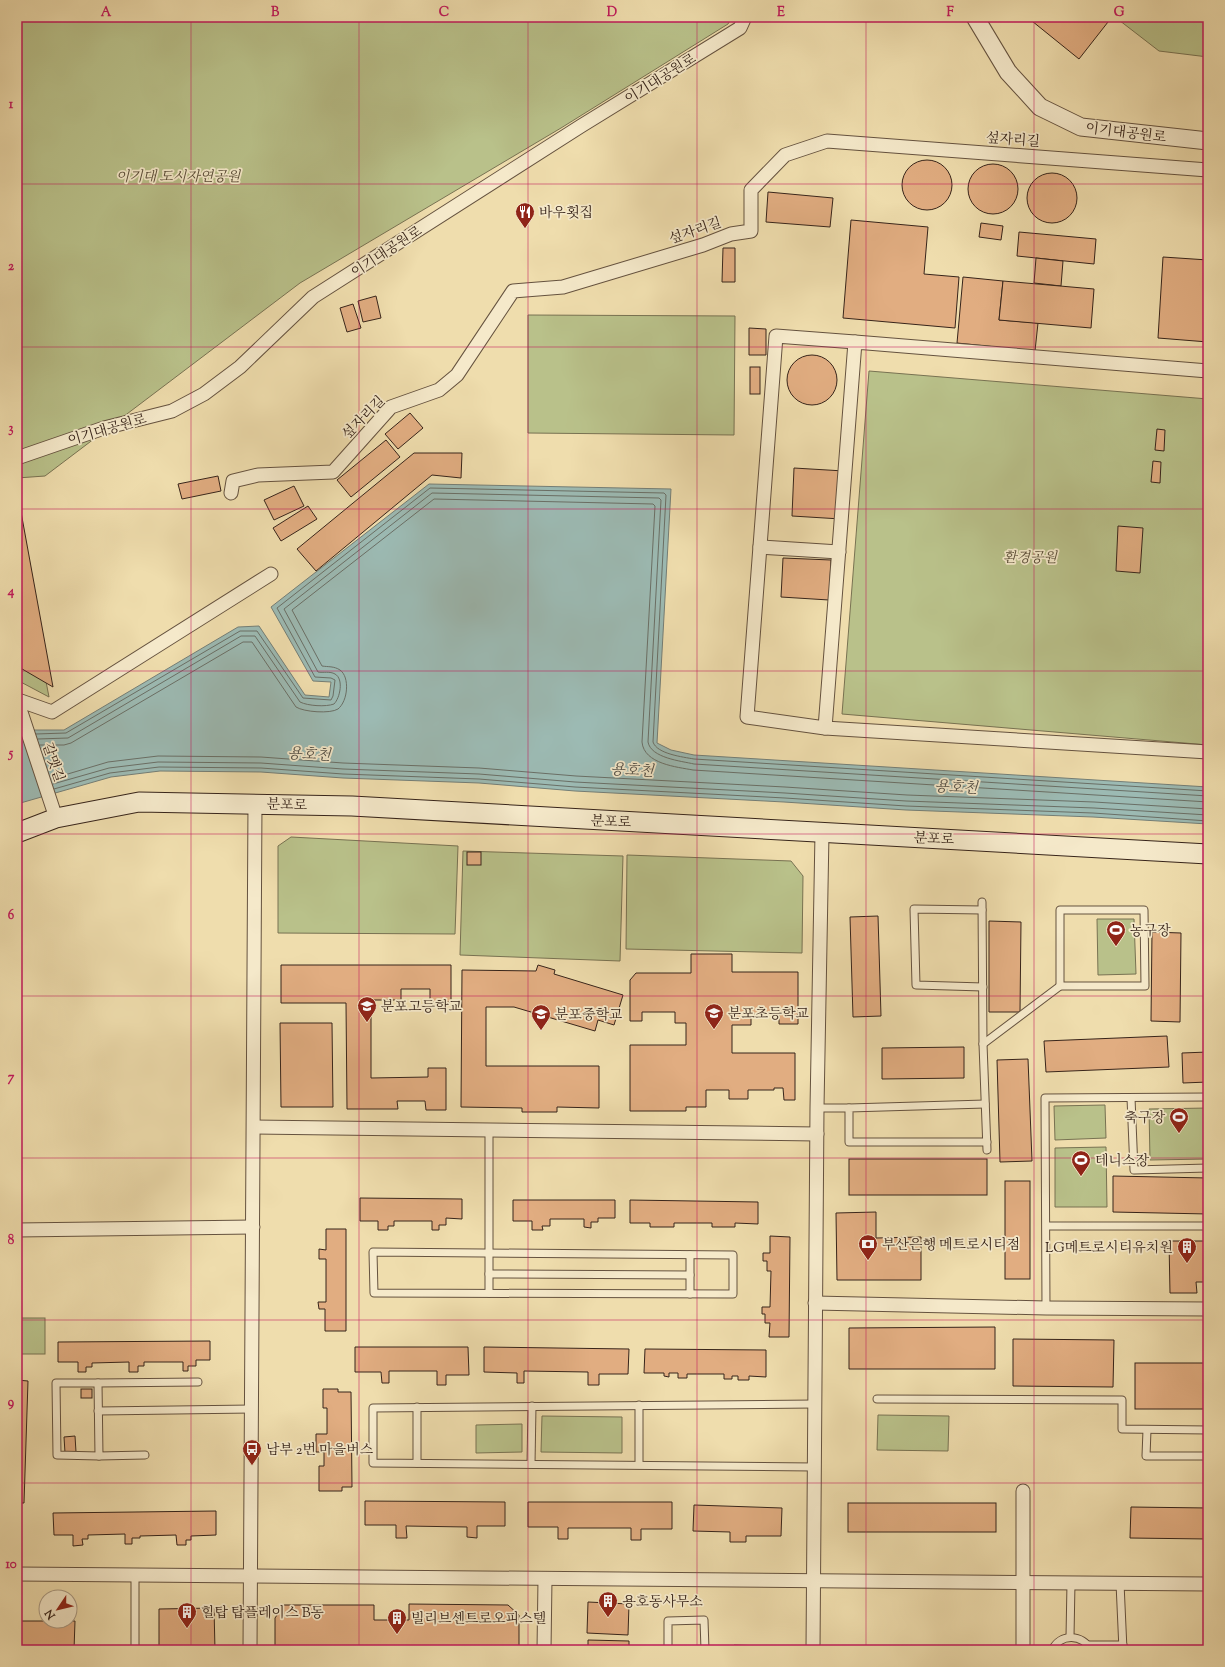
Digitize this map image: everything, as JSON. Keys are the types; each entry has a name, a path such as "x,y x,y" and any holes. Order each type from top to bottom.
{"main road":[{"name":"분포로","path":"17,833 56,818 139,802 255,803 352,806 1208,854"}],"street":[{"name":"이기대공원로","path":"17,458 104,428 172,411 204,394 240,367 313,297 581,126 740,28 745,17"},
{"name":"이기대공원로","path":"975,17 1008,72 1040,107 1081,127 1208,141"},
{"name":"섶자리길","path":"231,493 233,482 258,475 333,472 391,407 439,390 457,375 513,291 563,287 703,245 730,234 750,231 751,190 785,155 827,140 1208,170"},
{"path":"1208,371 776,336 747,717 825,728 1208,752"},
{"path":"825,728 855,342"},
{"path":"760,547 839,552"},
{"path":"17,700 52,712 271,574"},
{"name":"갈맷길","path":"17,700 56,818"},
{"path":"250,1650 255,803"},
{"path":"813,1650 817,1108 822,833"},
{"path":"254,1127 817,1134"},
{"path":"17,1230 253,1227"},
{"path":"815,1303 1046,1308 1208,1309"},
{"path":"1023,1491 1022,1582 1024,1650"},
{"path":"17,1574 1208,1584"},
{"path":"544,1650 545,1579"}],"lane":[{"path":"849,1108 848,1142 987,1146 983,1044 983,987 982,906 914,909 916,985 983,987"},
{"path":"983,1044 1060,986 1145,986 1144,910 1060,910 1060,986"},
{"path":"1046,1308 1045,1098 1208,1097"},
{"path":"1131,1098 1134,1170 1208,1168"},
{"path":"817,1108 985,1104"},
{"path":"489,1293 490,1130"},
{"path":"1046,1226 1208,1226"},
{"path":"373,1252 489,1253 733,1255 732,1294 374,1293 373,1252"},
{"path":"690,1255 690,1294"},
{"path":"489,1274 690,1275"},
{"path":"145,1455 57,1456 56,1383 198,1382"},
{"path":"98,1383 99,1456"},
{"path":"877,1399 1122,1400 1122,1429 1208,1430"},
{"path":"814,1467 639,1464 373,1463 373,1408 815,1404"},
{"path":"532,1406 532,1464"},
{"path":"639,1406 639,1464"},
{"path":"417,1407 417,1463"},
{"path":"98,1411 252,1409"},
{"path":"1147,1430 1146,1456 1208,1456"},
{"path":"134,1650 135,1575"},
{"path":"1070,1637 1071,1583"},
{"path":"1052,1650 1057,1643 1070,1637 1077,1638 1090,1648 1123,1648 1120,1583"},
{"path":"668,1650 668,1621 704,1620 705,1650"}],"green space":[{"name":"이기대 도시자연공원","path":"17,17 732,17 728,24 561,128 300,283 45,476 17,478"},
{"path":"1115,17 1208,17 1208,57 1159,51"},
{"path":"528,315 735,316 734,435 528,433"},
{"name":"환경공원","path":"869,371 1208,399 1208,745 842,714"},
{"path":"17,532 49,697 17,680"},
{"path":"291,837 458,846 455,934 278,933 278,846"},
{"path":"463,851 623,856 620,961 460,955"},
{"path":"627,855 791,861 803,876 802,953 626,949"},
{"name":"농구장","path":"1097,919 1134,919 1136,974 1098,975"},
{"path":"1105,1105 1106,1138 1055,1140 1054,1106"},
{"name":"축구장","path":"1208,1108 1208,1159 1150,1160 1149,1109"},
{"name":"테니스장","path":"1106,1147 1107,1207 1055,1207 1055,1148"},
{"path":"17,1318 45,1318 45,1354 17,1354"},
{"path":"878,1415 949,1416 948,1451 877,1450"},
{"path":"542,1416 622,1417 622,1453 541,1452"},
{"path":"522,1424 522,1452 476,1453 476,1425"},
{"path":"734,1645 793,1647 793,1650 734,1650"}],"water":[{"name":"용호천","path":"429,484 671,489 657,743 671,750 694,755 1208,787 1208,824 1093,817 906,810 575,791 479,783 343,778 261,772 160,771 111,777 17,804 17,730 64,730 238,627 259,626 305,695 329,697 331,682 313,681 271,607"}],"building":[{"path":"1027,17 1101,17 1108,22 1079,59"},
{"path":"922,160 932,160 945,167 952,180 952,190 945,203 932,210 922,210 913,206 906,199 902,190 902,180 906,171 913,164"},
{"path":"988,164 998,164 1011,171 1018,184 1018,194 1011,207 998,214 988,214 979,210 972,203 968,194 968,184 972,175 979,168"},
{"path":"1047,173 1057,173 1070,180 1077,193 1077,203 1070,216 1057,223 1047,223 1038,219 1031,212 1027,203 1027,193 1031,184 1038,177"},
{"path":"768,192 833,198 830,227 766,222"},
{"path":"851,220 928,227 924,274 959,277 955,328 843,318"},
{"path":"981,223 1003,226 1001,240 979,237"},
{"path":"1019,232 1096,239 1094,264 1017,256"},
{"path":"723,248 735,248 735,282 722,282"},
{"path":"1163,257 1208,260 1208,342 1158,338"},
{"path":"1036,258 1063,261 1061,286 1034,283"},
{"path":"963,277 1003,281 999,320 1038,323 1035,351 957,343"},
{"path":"1003,281 1094,289 1091,328 999,320"},
{"path":"376,296 381,318 363,322 358,301"},
{"path":"353,304 361,328 347,332 340,308"},
{"path":"749,328 766,329 766,355 749,355"},
{"path":"812,355 821,357 830,362 835,371 837,380 835,389 830,398 821,403 812,405 803,403 794,398 789,389 787,380 789,371 794,362 803,357"},
{"path":"750,367 760,367 760,394 750,394"},
{"path":"410,413 423,428 398,449 385,434"},
{"path":"1157,429 1165,430 1164,451 1155,450"},
{"path":"386,440 400,457 351,497 337,480"},
{"path":"414,453 462,453 461,478 432,475 316,571 297,549"},
{"path":"1153,461 1161,462 1160,483 1151,482"},
{"path":"794,468 844,471 841,519 792,516"},
{"path":"218,476 221,491 182,499 178,484"},
{"path":"294,486 304,506 274,520 264,500"},
{"path":"308,506 317,519 281,541 273,528"},
{"path":"21,512 53,687 17,666 17,513"},
{"path":"1118,526 1143,528 1140,573 1116,571"},
{"path":"783,558 831,560 829,600 781,597"},
{"path":"467,852 481,852 481,865 467,865"},
{"path":"878,916 881,1016 853,1017 850,917"},
{"path":"989,921 1021,922 1020,1012 989,1012"},
{"path":"1152,932 1181,933 1180,1022 1151,1021"},
{"path":"691,954 732,954 732,972 798,972 798,1024 779,1024 779,1014 751,1014 751,1025 732,1025 732,1053 795,1053 795,1100 784,1100 783,1088 774,1088 774,1090 748,1090 748,1099 729,1099 729,1090 706,1090 706,1107 686,1107 686,1111 630,1111 630,1045 686,1045 686,1023 675,1023 675,1012 642,1012 642,1021 630,1021 630,980 636,973 691,973"},
{"path":"281,965 451,965 451,1002 430,1002 430,989 401,989 401,1000 371,1000 371,1078 428,1077 428,1068 446,1068 446,1110 426,1110 425,1101 397,1101 398,1109 347,1109 346,1003 281,1003"},
{"path":"538,965 555,970 554,974 623,995 614,1025 598,1020 595,1031 514,1007 486,1007 486,1066 599,1066 599,1108 557,1107 557,1112 522,1112 522,1108 461,1107 462,970 536,971"},
{"path":"280,1023 332,1023 333,1107 281,1107"},
{"path":"1167,1036 1169,1067 1046,1072 1044,1041"},
{"path":"964,1047 964,1078 882,1079 882,1048"},
{"path":"1208,1052 1208,1082 1183,1083 1182,1053"},
{"path":"1028,1059 1032,1161 1000,1162 997,1060"},
{"path":"849,1159 987,1159 987,1195 849,1195"},
{"path":"1113,1176 1208,1178 1208,1214 1113,1212"},
{"path":"1005,1181 1030,1181 1030,1279 1005,1279"},
{"path":"360,1198 462,1199 462,1219 446,1218 446,1225 439,1225 439,1230 432,1230 432,1221 394,1221 394,1226 388,1226 388,1230 378,1230 378,1221 360,1221"},
{"path":"513,1200 615,1200 615,1218 598,1218 598,1222 591,1222 591,1228 584,1227 584,1219 550,1219 550,1226 542,1226 543,1230 532,1230 532,1221 513,1221"},
{"path":"630,1200 758,1202 758,1224 735,1223 735,1227 712,1227 712,1223 674,1223 674,1227 650,1227 650,1223 630,1223"},
{"path":"876,1212 876,1238 921,1237 921,1280 837,1280 836,1213"},
{"path":"326,1229 346,1229 346,1331 325,1331 325,1309 319,1309 318,1302 326,1302 326,1259 319,1259 319,1249 326,1250"},
{"path":"770,1236 790,1237 789,1337 769,1337 770,1323 765,1323 765,1314 762,1314 762,1307 770,1307 771,1271 767,1271 767,1261 763,1261 763,1253 770,1253"},
{"name":"LG메트로시티유치원","path":"1169,1241 1208,1241 1208,1245 1205,1245 1206,1282 1196,1282 1197,1293 1170,1293"},
{"path":"995,1327 995,1369 849,1369 849,1328"},
{"path":"1013,1339 1114,1340 1113,1387 1013,1386"},
{"path":"210,1341 210,1360 196,1360 196,1366 188,1366 188,1371 183,1371 183,1362 144,1362 144,1366 138,1366 138,1372 129,1372 129,1362 92,1363 92,1367 86,1367 86,1372 78,1372 78,1362 58,1362 58,1342"},
{"path":"355,1347 468,1347 469,1375 446,1375 446,1385 437,1385 437,1371 389,1371 389,1383 382,1383 381,1372 355,1372"},
{"path":"484,1347 629,1349 628,1374 599,1374 599,1385 588,1385 588,1372 524,1371 524,1383 517,1383 517,1373 484,1372"},
{"path":"645,1349 766,1350 766,1377 749,1376 749,1380 738,1380 738,1376 732,1376 732,1379 724,1379 724,1374 687,1374 687,1378 678,1378 678,1373 669,1373 669,1377 664,1376 664,1373 644,1373"},
{"path":"1135,1363 1208,1363 1208,1409 1135,1409"},
{"path":"17,1380 28,1381 24,1503 17,1503"},
{"path":"81,1389 92,1389 92,1398 81,1398"},
{"path":"323,1389 338,1389 338,1392 351,1392 352,1487 342,1487 342,1491 319,1491 319,1466 324,1466 324,1452 316,1452 316,1434 327,1434 327,1408 323,1408"},
{"path":"75,1436 76,1452 65,1453 64,1437"},
{"path":"365,1501 505,1502 505,1526 477,1526 477,1538 467,1537 467,1527 406,1526 407,1538 396,1538 396,1525 365,1525"},
{"path":"528,1502 672,1502 672,1529 641,1529 641,1540 631,1540 631,1528 568,1528 568,1539 558,1539 558,1527 528,1527"},
{"path":"848,1503 996,1503 996,1532 848,1532"},
{"path":"694,1505 782,1508 781,1536 746,1536 746,1542 730,1542 730,1532 693,1531"},
{"path":"1131,1507 1208,1508 1208,1539 1130,1538"},
{"path":"216,1511 216,1535 191,1536 191,1540 186,1540 186,1545 177,1545 176,1535 140,1536 140,1538 132,1538 132,1544 125,1544 125,1534 88,1535 88,1539 82,1539 83,1545 73,1546 73,1535 54,1535 53,1513"},
{"name":"용호동사무소","path":"588,1602 629,1604 628,1635 587,1633"},
{"name":"빌리브센트로오피스텔","path":"409,1604 508,1605 519,1615 519,1650 275,1650 275,1618 284,1605 374,1605 374,1620 409,1620"},
{"name":"힐탑 탑플레이스 B동","path":"214,1608 215,1650 159,1650 159,1609"},
{"path":"17,1621 38,1621 38,1629 75,1629 74,1650 17,1650"},
{"path":"588,1640 629,1641 629,1650 588,1650"}],"place":[{"name":"바우횟집","path":"525,229"},
{"name":"농구장","path":"1116,947"},
{"name":"분포고등학교","path":"367,1023"},
{"name":"분포초등학교","path":"714,1030"},
{"name":"분포중학교","path":"541,1031"},
{"name":"축구장","path":"1179,1134"},
{"name":"테니스장","path":"1081,1177"},
{"name":"부산은행 메트로시티점","path":"868,1261"},
{"name":"LG메트로시티유치원","path":"1187,1264"},
{"name":"남부 2번 마을버스","path":"252,1466"},
{"name":"용호동사무소","path":"608,1618"},
{"name":"힐탑 탑플레이스 B동","path":"187,1629"},
{"name":"빌리브센트로오피스텔","path":"397,1635"}]}
